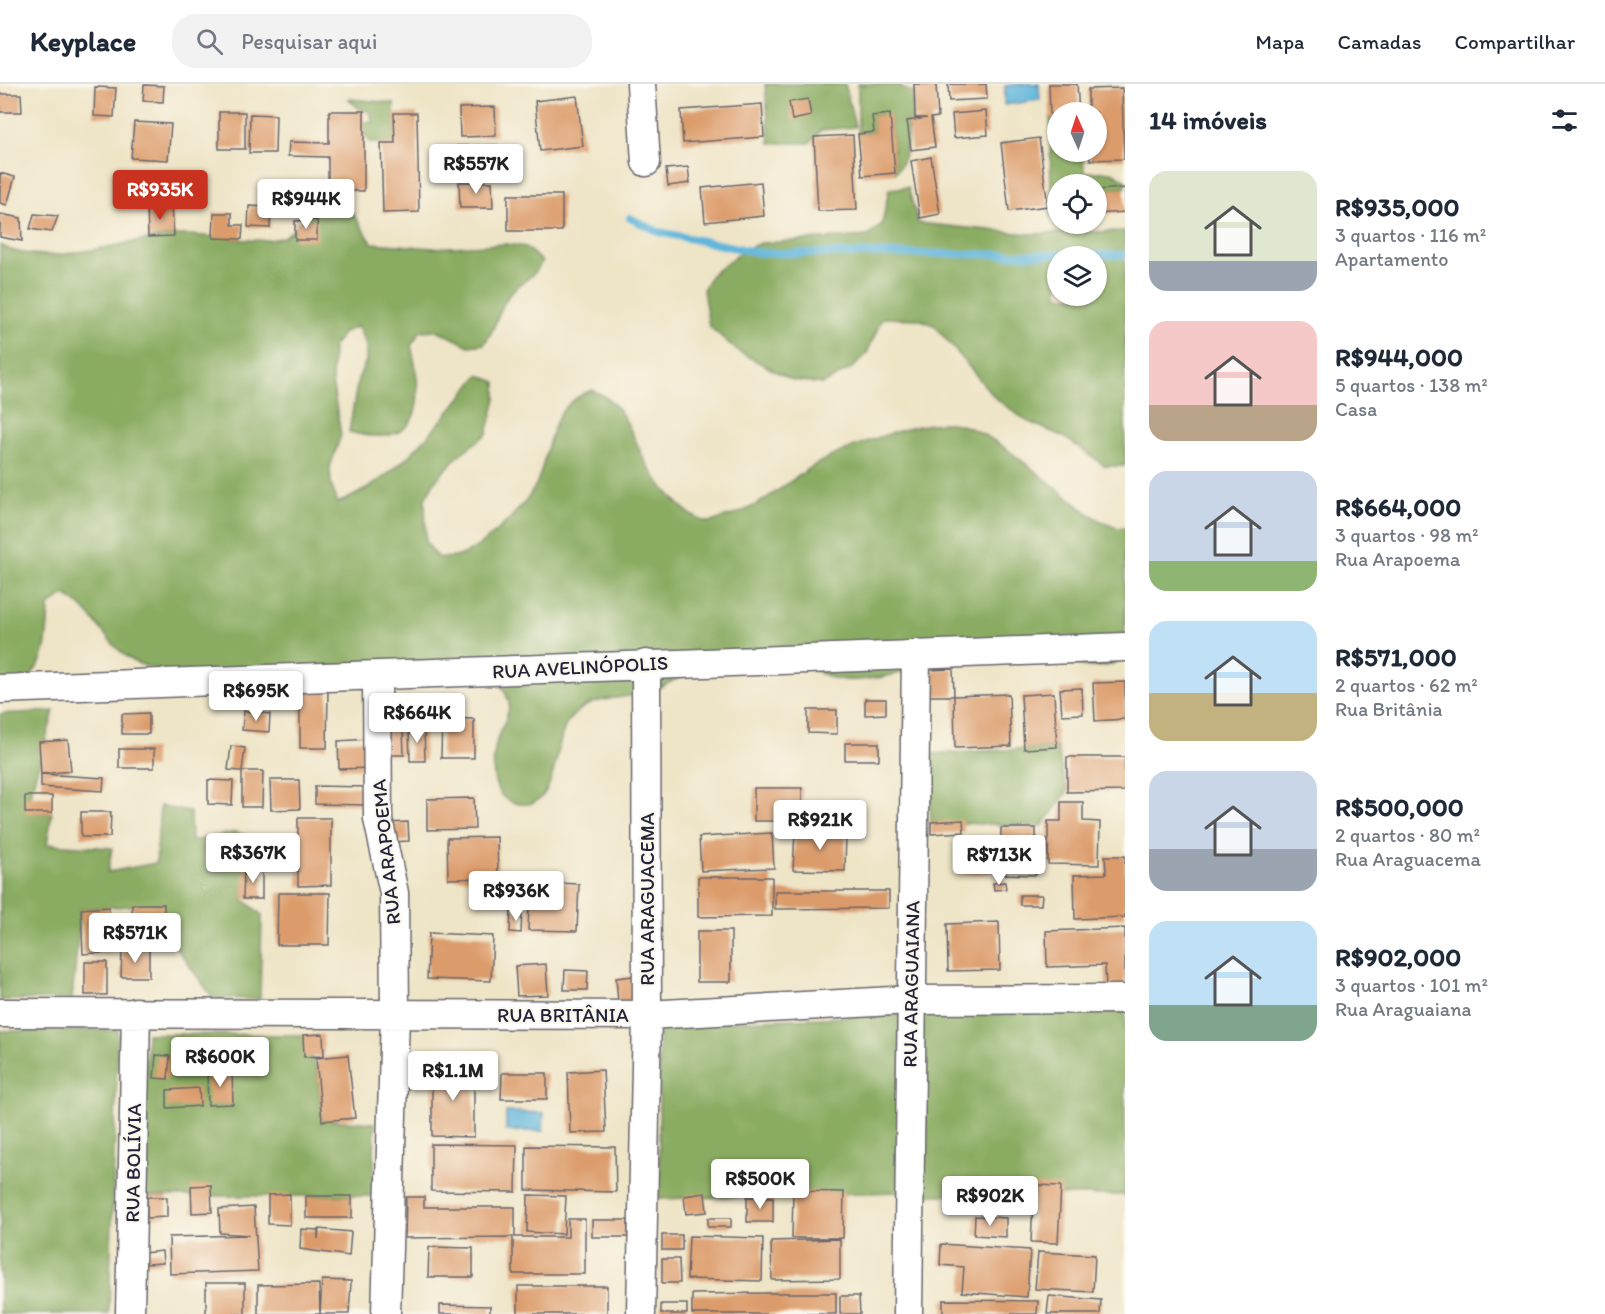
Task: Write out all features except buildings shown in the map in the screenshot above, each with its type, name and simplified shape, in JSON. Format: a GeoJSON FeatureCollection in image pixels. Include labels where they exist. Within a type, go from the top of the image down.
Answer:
{"type":"FeatureCollection","features":[{"type":"Feature","properties":{"kind":"street"},"geometry":{"type":"LineString","coordinates":[[641,84],[646,162]]}},
{"type":"Feature","properties":{"kind":"street","name":"RUA AVELINÓPOLIS"},"geometry":{"type":"LineString","coordinates":[[0,689],[377,677],[646,664],[1125,647]]}},
{"type":"Feature","properties":{"kind":"street","name":"RUA ARAGUAIANA"},"geometry":{"type":"LineString","coordinates":[[908,1314],[910,1000],[916,654]]}},
{"type":"Feature","properties":{"kind":"street","name":"RUA ARAGUACEMA"},"geometry":{"type":"LineString","coordinates":[[641,1314],[647,1015],[646,664]]}},
{"type":"Feature","properties":{"kind":"street","name":"RUA ARAPOEMA"},"geometry":{"type":"LineString","coordinates":[[377,677],[378,819],[394,893],[395,1015],[386,1314]]}},
{"type":"Feature","properties":{"kind":"street","name":"RUA BRITÂNIA"},"geometry":{"type":"LineString","coordinates":[[0,1013],[647,1015],[910,1000],[1125,999]]}},
{"type":"Feature","properties":{"kind":"street","name":"RUA BOLÍVIA"},"geometry":{"type":"LineString","coordinates":[[130,1314],[136,1012]]}},
{"type":"Feature","properties":{"kind":"green space"},"geometry":{"type":"Polygon","coordinates":[[[765,84],[845,84],[855,127],[821,130],[810,143],[770,143],[765,84]]]}},
{"type":"Feature","properties":{"kind":"green space"},"geometry":{"type":"Polygon","coordinates":[[[858,84],[901,84],[901,88],[914,93],[912,120],[907,121],[905,155],[895,173],[890,115],[873,116],[874,132],[858,134],[858,84]]]}},
{"type":"Feature","properties":{"kind":"green space"},"geometry":{"type":"Polygon","coordinates":[[[349,99],[394,103],[395,143],[370,143],[365,134],[359,136],[361,122],[373,122],[370,112],[358,108],[349,99]]]}},
{"type":"Feature","properties":{"kind":"green space"},"geometry":{"type":"Polygon","coordinates":[[[1050,162],[1084,162],[1084,172],[1112,172],[1125,180],[1125,188],[1107,189],[1107,174],[1051,174],[1050,162]]]}},
{"type":"Feature","properties":{"kind":"green space"},"geometry":{"type":"Polygon","coordinates":[[[908,187],[918,223],[1028,234],[1107,234],[1107,232],[1125,231],[1125,466],[1105,466],[1064,437],[1027,421],[995,398],[934,325],[918,319],[882,318],[867,353],[854,367],[823,384],[792,380],[739,352],[709,326],[703,290],[711,275],[744,250],[761,243],[868,236],[882,224],[889,189],[908,187]]]}},
{"type":"Feature","properties":{"kind":"green space"},"geometry":{"type":"Polygon","coordinates":[[[315,209],[351,211],[372,243],[433,248],[506,244],[526,247],[542,262],[533,274],[511,292],[484,344],[469,346],[437,330],[420,331],[411,346],[418,386],[417,403],[413,417],[405,428],[392,434],[373,436],[349,432],[358,379],[366,361],[366,344],[357,326],[343,333],[333,346],[332,382],[341,435],[330,467],[331,484],[337,503],[379,480],[416,449],[479,375],[496,382],[496,399],[487,434],[459,455],[435,481],[425,499],[426,542],[437,557],[453,557],[466,553],[478,546],[515,513],[538,480],[559,416],[578,397],[592,390],[606,398],[620,412],[645,461],[672,498],[691,515],[709,522],[753,506],[811,467],[852,447],[919,426],[949,423],[965,426],[983,434],[1020,459],[1088,513],[1110,526],[1125,528],[1125,656],[1102,667],[1089,667],[1037,653],[1005,650],[966,655],[907,672],[863,680],[832,678],[802,663],[791,661],[710,667],[691,672],[648,692],[596,702],[577,712],[569,720],[564,730],[548,788],[540,798],[530,804],[515,803],[506,799],[496,786],[493,767],[495,748],[507,715],[509,701],[495,674],[488,666],[471,658],[451,657],[428,661],[179,674],[147,667],[130,659],[113,644],[83,609],[64,595],[49,606],[45,650],[35,670],[0,696],[0,245],[20,252],[42,255],[65,254],[184,235],[270,240],[289,233],[315,209]]]}},
{"type":"Feature","properties":{"kind":"green space"},"geometry":{"type":"Polygon","coordinates":[[[54,711],[25,812],[52,813],[47,844],[112,848],[108,872],[156,863],[160,806],[190,812],[191,841],[236,832],[263,843],[243,899],[262,915],[260,999],[213,998],[164,931],[163,904],[81,909],[72,999],[0,1000],[0,714],[54,711]]]}},
{"type":"Feature","properties":{"kind":"green space"},"geometry":{"type":"Polygon","coordinates":[[[1057,747],[1067,792],[1042,826],[931,822],[928,754],[1057,747]]]}},
{"type":"Feature","properties":{"kind":"green space"},"geometry":{"type":"Polygon","coordinates":[[[1125,1011],[1125,1195],[917,1195],[919,1014],[1125,1011]]]}},
{"type":"Feature","properties":{"kind":"green space"},"geometry":{"type":"Polygon","coordinates":[[[901,1015],[899,1192],[659,1199],[659,1024],[901,1015]]]}},
{"type":"Feature","properties":{"kind":"green space"},"geometry":{"type":"Polygon","coordinates":[[[118,1030],[109,1314],[0,1314],[0,1031],[118,1030]]]}},
{"type":"Feature","properties":{"kind":"green space"},"geometry":{"type":"Polygon","coordinates":[[[147,1034],[303,1035],[317,1071],[322,1120],[375,1123],[373,1196],[141,1196],[147,1034]]]}},
{"type":"Feature","properties":{"kind":"water"},"geometry":{"type":"Polygon","coordinates":[[[1039,84],[1040,100],[1004,105],[1005,86],[1039,84]]]}},
{"type":"Feature","properties":{"kind":"water"},"geometry":{"type":"Polygon","coordinates":[[[506,1112],[544,1113],[543,1131],[506,1131],[506,1112]]]}},
{"type":"Feature","properties":{"kind":"waterway"},"geometry":{"type":"LineString","coordinates":[[630,218],[659,232],[761,253],[1125,255]]}}]}
